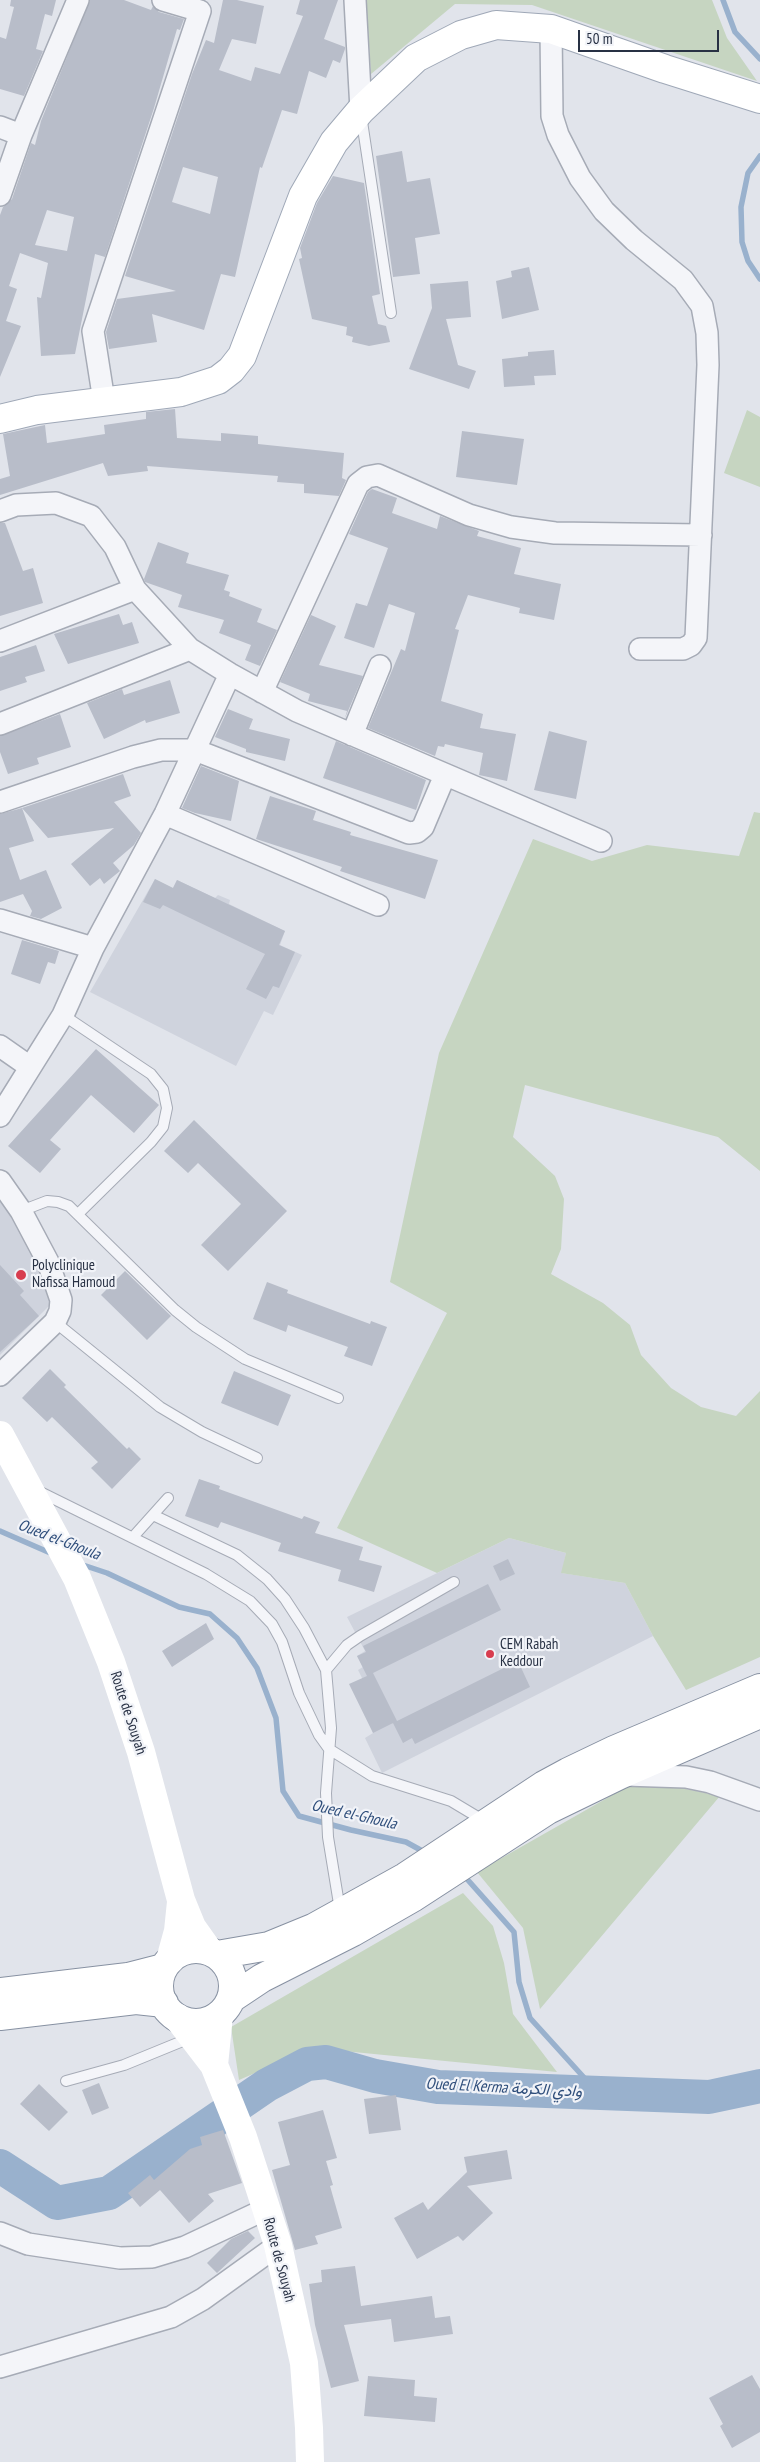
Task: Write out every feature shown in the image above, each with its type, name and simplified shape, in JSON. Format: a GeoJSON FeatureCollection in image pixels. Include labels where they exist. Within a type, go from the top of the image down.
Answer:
{"type":"FeatureCollection","features":[{"type":"Feature","properties":{"kind":"main road"},"geometry":{"type":"LineString","coordinates":[[0,419],[37,410],[181,392],[218,380],[231,370],[242,356],[302,196],[334,142],[361,110],[416,58],[461,35],[496,26],[551,29],[750,96]]}},
{"type":"Feature","properties":{"kind":"main road","name":"Route de Souyah"},"geometry":{"type":"LineString","coordinates":[[0,1435],[24,1484],[76,1578],[127,1706],[181,1900],[192,1927],[213,1953]]}},
{"type":"Feature","properties":{"kind":"main road"},"geometry":{"type":"LineString","coordinates":[[0,2016],[128,2000],[178,2019],[199,2022],[225,2006],[257,1981],[353,1932],[409,1887],[568,1772],[630,1743],[760,1688]]}},
{"type":"Feature","properties":{"kind":"main road"},"geometry":{"type":"LineString","coordinates":[[475,1839],[548,1810],[620,1775],[760,1714]]}},
{"type":"Feature","properties":{"kind":"main road"},"geometry":{"type":"LineString","coordinates":[[0,1992],[128,1977],[167,1964],[188,1950],[213,1953],[270,1946],[341,1914],[409,1887]]}},
{"type":"Feature","properties":{"kind":"main road","name":"Route de Souyah"},"geometry":{"type":"LineString","coordinates":[[167,1964],[178,1931],[181,1900]]}},
{"type":"Feature","properties":{"kind":"main road"},"geometry":{"type":"LineString","coordinates":[[213,1953],[224,1962],[233,1978],[225,2006]]}},
{"type":"Feature","properties":{"kind":"main road"},"geometry":{"type":"LineString","coordinates":[[167,1964],[159,1985],[178,2019]]}},
{"type":"Feature","properties":{"kind":"main road","name":"Route de Souyah"},"geometry":{"type":"LineString","coordinates":[[214,2066],[225,2006]]}},
{"type":"Feature","properties":{"kind":"main road","name":"Route de Souyah"},"geometry":{"type":"LineString","coordinates":[[178,2019],[214,2066],[243,2137],[278,2245],[304,2364],[310,2462]]}},
{"type":"Feature","properties":{"kind":"street"},"geometry":{"type":"LineString","coordinates":[[0,195],[21,135],[78,0]]}},
{"type":"Feature","properties":{"kind":"street"},"geometry":{"type":"LineString","coordinates":[[104,401],[93,331],[205,6],[163,0]]}},
{"type":"Feature","properties":{"kind":"street"},"geometry":{"type":"LineString","coordinates":[[355,0],[361,110]]}},
{"type":"Feature","properties":{"kind":"street"},"geometry":{"type":"LineString","coordinates":[[551,29],[552,116],[558,135],[580,178],[604,210],[634,240],[684,280],[702,306],[707,333],[708,365],[696,638],[691,645],[683,649],[640,649]]}},
{"type":"Feature","properties":{"kind":"street"},"geometry":{"type":"LineString","coordinates":[[0,127],[21,135]]}},
{"type":"Feature","properties":{"kind":"street"},"geometry":{"type":"LineString","coordinates":[[262,692],[358,484],[367,477],[378,475],[469,515],[511,527],[555,532],[701,535]]}},
{"type":"Feature","properties":{"kind":"street"},"geometry":{"type":"LineString","coordinates":[[0,511],[16,505],[56,503],[91,516],[114,547],[135,589],[190,649],[230,674],[297,711],[601,842]]}},
{"type":"Feature","properties":{"kind":"street"},"geometry":{"type":"LineString","coordinates":[[0,641],[135,589]]}},
{"type":"Feature","properties":{"kind":"street"},"geometry":{"type":"LineString","coordinates":[[0,724],[190,649]]}},
{"type":"Feature","properties":{"kind":"street"},"geometry":{"type":"LineString","coordinates":[[352,735],[380,666]]}},
{"type":"Feature","properties":{"kind":"street"},"geometry":{"type":"LineString","coordinates":[[0,1116],[62,1015],[93,948],[165,814],[230,674]]}},
{"type":"Feature","properties":{"kind":"street"},"geometry":{"type":"LineString","coordinates":[[0,802],[133,757],[160,750],[195,750],[409,833],[417,832],[423,827],[445,775]]}},
{"type":"Feature","properties":{"kind":"street"},"geometry":{"type":"LineString","coordinates":[[165,814],[378,905]]}},
{"type":"Feature","properties":{"kind":"street"},"geometry":{"type":"LineString","coordinates":[[0,920],[93,948]]}},
{"type":"Feature","properties":{"kind":"street"},"geometry":{"type":"LineString","coordinates":[[0,1046],[30,1068]]}},
{"type":"Feature","properties":{"kind":"street"},"geometry":{"type":"LineString","coordinates":[[0,1181],[21,1211],[48,1262],[58,1288],[60,1312],[55,1322],[0,1375]]}},
{"type":"Feature","properties":{"kind":"street"},"geometry":{"type":"LineString","coordinates":[[620,1775],[663,1776],[702,1780],[760,1800]]}},
{"type":"Feature","properties":{"kind":"street"},"geometry":{"type":"LineString","coordinates":[[0,2233],[28,2244],[47,2247],[120,2258],[152,2257],[185,2247],[266,2209]]}},
{"type":"Feature","properties":{"kind":"street"},"geometry":{"type":"LineString","coordinates":[[0,2367],[171,2318],[202,2299],[278,2245]]}},
{"type":"Feature","properties":{"kind":"lane"},"geometry":{"type":"LineString","coordinates":[[361,110],[391,313]]}},
{"type":"Feature","properties":{"kind":"lane"},"geometry":{"type":"LineString","coordinates":[[62,1015],[151,1074],[163,1089],[167,1108],[163,1127],[151,1142],[78,1213]]}},
{"type":"Feature","properties":{"kind":"lane"},"geometry":{"type":"LineString","coordinates":[[21,1211],[39,1204],[58,1202],[78,1213],[175,1310],[196,1326],[245,1359],[338,1398]]}},
{"type":"Feature","properties":{"kind":"lane"},"geometry":{"type":"LineString","coordinates":[[55,1322],[160,1407],[202,1432],[257,1458]]}},
{"type":"Feature","properties":{"kind":"lane"},"geometry":{"type":"LineString","coordinates":[[24,1484],[225,1584],[262,1612],[282,1642],[299,1693],[319,1735],[329,1749],[372,1776],[451,1801],[475,1839]]}},
{"type":"Feature","properties":{"kind":"lane"},"geometry":{"type":"LineString","coordinates":[[133,1537],[168,1498]]}},
{"type":"Feature","properties":{"kind":"lane"},"geometry":{"type":"LineString","coordinates":[[154,1515],[237,1554],[267,1579],[285,1599],[304,1628],[326,1670],[330,1695],[326,1793],[328,1837],[341,1914]]}},
{"type":"Feature","properties":{"kind":"lane"},"geometry":{"type":"LineString","coordinates":[[326,1670],[347,1645],[360,1636],[454,1582]]}},
{"type":"Feature","properties":{"kind":"lane"},"geometry":{"type":"LineString","coordinates":[[66,2081],[124,2065],[178,2019]]}},
{"type":"Feature","properties":{"kind":"shaded area"},"geometry":{"type":"Polygon","coordinates":[[[155,879],[173,888],[177,880],[215,898],[218,895],[230,900],[229,904],[285,931],[280,945],[302,955],[273,1015],[264,1011],[236,1066],[90,992],[155,879]]]}},
{"type":"Feature","properties":{"kind":"shaded area","name":"Polyclinique Nafissa Hamoud"},"geometry":{"type":"Polygon","coordinates":[[[0,1187],[25,1212],[53,1302],[0,1355],[0,1187]]]}},
{"type":"Feature","properties":{"kind":"shaded area","name":"CEM Rabah Keddour"},"geometry":{"type":"Polygon","coordinates":[[[509,1538],[566,1553],[562,1573],[625,1583],[653,1636],[382,1773],[365,1738],[373,1733],[362,1678],[358,1670],[363,1667],[357,1656],[365,1651],[347,1617],[509,1538]]]}},
{"type":"Feature","properties":{"kind":"green space"},"geometry":{"type":"Polygon","coordinates":[[[366,0],[712,0],[727,38],[757,81],[532,5],[455,4],[371,74],[366,0]]]}},
{"type":"Feature","properties":{"kind":"green space"},"geometry":{"type":"Polygon","coordinates":[[[747,410],[760,417],[760,487],[724,473],[747,410]]]}},
{"type":"Feature","properties":{"kind":"green space"},"geometry":{"type":"Polygon","coordinates":[[[754,812],[760,813],[760,1171],[718,1137],[525,1085],[513,1137],[555,1176],[564,1199],[561,1249],[551,1274],[603,1303],[630,1325],[641,1355],[671,1388],[701,1407],[736,1416],[760,1391],[760,1657],[686,1690],[653,1636],[625,1583],[561,1573],[566,1553],[509,1538],[437,1573],[337,1528],[447,1313],[390,1282],[439,1053],[533,839],[592,861],[647,845],[739,856],[754,812]]]}},
{"type":"Feature","properties":{"kind":"green space"},"geometry":{"type":"Polygon","coordinates":[[[630,1785],[676,1787],[720,1796],[540,2009],[523,1928],[477,1872],[630,1785]]]}},
{"type":"Feature","properties":{"kind":"green space"},"geometry":{"type":"Polygon","coordinates":[[[463,1893],[493,1926],[504,1963],[513,2014],[557,2072],[313,2048],[239,2080],[231,2027],[463,1893]]]}},
{"type":"Feature","properties":{"kind":"building"},"geometry":{"type":"Polygon","coordinates":[[[11,0],[56,0],[52,16],[45,14],[36,49],[43,51],[24,96],[0,89],[0,37],[6,39],[14,7],[10,6],[11,0]]]}},
{"type":"Feature","properties":{"kind":"building"},"geometry":{"type":"Polygon","coordinates":[[[90,0],[124,0],[151,10],[153,6],[159,12],[184,19],[180,30],[177,29],[154,108],[105,257],[95,254],[75,354],[41,356],[37,297],[41,298],[48,263],[20,253],[9,286],[17,289],[6,321],[21,326],[0,377],[0,215],[3,207],[12,199],[31,143],[35,145],[41,121],[90,0]],[[47,210],[35,245],[67,251],[74,217],[47,210]]]}},
{"type":"Feature","properties":{"kind":"building"},"geometry":{"type":"Polygon","coordinates":[[[223,0],[237,0],[264,6],[256,44],[232,39],[219,70],[251,81],[255,67],[280,74],[303,16],[296,14],[300,0],[338,0],[324,39],[345,47],[340,63],[333,60],[326,78],[309,71],[297,114],[282,110],[262,168],[260,167],[235,277],[221,274],[204,330],[152,314],[157,342],[109,349],[106,332],[117,299],[176,291],[125,276],[192,74],[206,40],[214,43],[223,0]],[[183,167],[172,202],[210,214],[218,177],[183,167]]]}},
{"type":"Feature","properties":{"kind":"building"},"geometry":{"type":"Polygon","coordinates":[[[402,151],[407,182],[430,178],[440,234],[415,238],[420,274],[393,277],[376,156],[402,151]]]}},
{"type":"Feature","properties":{"kind":"building"},"geometry":{"type":"Polygon","coordinates":[[[333,176],[364,183],[380,294],[372,296],[378,324],[386,326],[390,342],[369,346],[352,342],[353,337],[346,335],[347,327],[312,319],[299,259],[302,258],[300,248],[317,203],[333,176]]]}},
{"type":"Feature","properties":{"kind":"building"},"geometry":{"type":"Polygon","coordinates":[[[529,267],[539,310],[502,319],[496,281],[512,277],[511,271],[529,267]]]}},
{"type":"Feature","properties":{"kind":"building"},"geometry":{"type":"Polygon","coordinates":[[[468,281],[471,317],[446,319],[458,365],[476,371],[469,389],[409,369],[432,308],[430,284],[468,281]]]}},
{"type":"Feature","properties":{"kind":"building"},"geometry":{"type":"Polygon","coordinates":[[[554,350],[556,375],[534,376],[535,385],[504,387],[502,359],[528,356],[528,352],[554,350]]]}},
{"type":"Feature","properties":{"kind":"building"},"geometry":{"type":"Polygon","coordinates":[[[175,409],[177,438],[221,441],[221,433],[258,436],[258,444],[344,453],[342,478],[346,480],[339,496],[304,493],[304,484],[277,482],[278,476],[147,466],[148,471],[108,476],[103,463],[0,495],[0,479],[10,476],[3,434],[45,425],[47,443],[105,434],[104,425],[146,419],[146,412],[175,409]]]}},
{"type":"Feature","properties":{"kind":"building"},"geometry":{"type":"Polygon","coordinates":[[[462,431],[524,439],[517,485],[456,477],[462,431]]]}},
{"type":"Feature","properties":{"kind":"building"},"geometry":{"type":"Polygon","coordinates":[[[372,489],[397,498],[392,513],[437,529],[440,516],[479,531],[477,536],[521,548],[514,574],[561,584],[554,620],[519,613],[520,608],[468,595],[455,629],[459,630],[441,701],[483,714],[480,728],[516,734],[507,781],[479,775],[483,753],[445,744],[444,747],[438,746],[435,756],[368,728],[401,649],[405,651],[415,613],[389,604],[374,648],[344,638],[356,603],[367,606],[388,548],[349,534],[368,492],[372,489]]]}},
{"type":"Feature","properties":{"kind":"building"},"geometry":{"type":"Polygon","coordinates":[[[0,523],[5,523],[23,571],[33,568],[43,603],[0,616],[0,523]]]}},
{"type":"Feature","properties":{"kind":"building"},"geometry":{"type":"Polygon","coordinates":[[[158,542],[189,553],[186,563],[229,575],[224,590],[230,592],[229,596],[262,609],[257,622],[277,630],[260,666],[245,660],[251,645],[219,633],[224,620],[178,607],[182,595],[145,582],[144,579],[158,542]]]}},
{"type":"Feature","properties":{"kind":"building"},"geometry":{"type":"Polygon","coordinates":[[[119,614],[123,625],[132,622],[139,643],[68,664],[54,634],[119,614]]]}},
{"type":"Feature","properties":{"kind":"building"},"geometry":{"type":"Polygon","coordinates":[[[311,615],[336,626],[319,665],[363,676],[345,718],[347,711],[308,701],[310,694],[280,682],[311,615]]]}},
{"type":"Feature","properties":{"kind":"building"},"geometry":{"type":"Polygon","coordinates":[[[36,645],[45,671],[25,677],[27,682],[0,691],[0,657],[36,645]]]}},
{"type":"Feature","properties":{"kind":"building"},"geometry":{"type":"Polygon","coordinates":[[[170,680],[180,713],[146,723],[145,720],[104,739],[87,703],[122,689],[124,695],[170,680]]]}},
{"type":"Feature","properties":{"kind":"building"},"geometry":{"type":"Polygon","coordinates":[[[228,709],[253,719],[249,729],[290,739],[285,761],[246,752],[246,749],[215,737],[228,709]]]}},
{"type":"Feature","properties":{"kind":"building"},"geometry":{"type":"Polygon","coordinates":[[[60,714],[71,747],[37,758],[39,764],[8,774],[0,752],[0,736],[60,714]]]}},
{"type":"Feature","properties":{"kind":"building"},"geometry":{"type":"Polygon","coordinates":[[[549,731],[587,741],[576,799],[534,790],[549,731]]]}},
{"type":"Feature","properties":{"kind":"building"},"geometry":{"type":"Polygon","coordinates":[[[336,741],[426,780],[416,810],[323,778],[336,741]]]}},
{"type":"Feature","properties":{"kind":"building"},"geometry":{"type":"Polygon","coordinates":[[[201,766],[239,781],[231,821],[182,808],[201,766]]]}},
{"type":"Feature","properties":{"kind":"building"},"geometry":{"type":"Polygon","coordinates":[[[123,774],[131,796],[114,802],[141,833],[134,845],[113,863],[120,871],[104,884],[100,878],[90,886],[71,864],[114,828],[48,838],[22,808],[123,774]]]}},
{"type":"Feature","properties":{"kind":"building"},"geometry":{"type":"Polygon","coordinates":[[[270,796],[316,811],[313,820],[351,832],[350,835],[438,860],[425,899],[340,871],[342,867],[256,839],[270,796]]]}},
{"type":"Feature","properties":{"kind":"building"},"geometry":{"type":"Polygon","coordinates":[[[22,808],[34,841],[9,848],[20,880],[46,870],[62,908],[41,919],[30,916],[32,911],[23,894],[0,902],[0,814],[22,808]]]}},
{"type":"Feature","properties":{"kind":"building"},"geometry":{"type":"Polygon","coordinates":[[[155,879],[173,888],[177,880],[285,931],[279,945],[295,952],[279,988],[273,986],[266,999],[246,989],[265,954],[163,905],[160,909],[143,902],[155,879]]]}},
{"type":"Feature","properties":{"kind":"building"},"geometry":{"type":"Polygon","coordinates":[[[22,940],[59,951],[55,964],[48,962],[40,984],[11,974],[22,940]]]}},
{"type":"Feature","properties":{"kind":"building"},"geometry":{"type":"Polygon","coordinates":[[[96,1049],[159,1105],[134,1133],[91,1095],[50,1140],[61,1149],[40,1173],[8,1146],[96,1049]]]}},
{"type":"Feature","properties":{"kind":"building"},"geometry":{"type":"Polygon","coordinates":[[[194,1120],[287,1211],[228,1271],[201,1245],[241,1204],[198,1163],[188,1173],[164,1151],[194,1120]]]}},
{"type":"Feature","properties":{"kind":"building"},"geometry":{"type":"Polygon","coordinates":[[[0,1265],[24,1291],[20,1295],[39,1316],[0,1352],[0,1265]]]}},
{"type":"Feature","properties":{"kind":"building"},"geometry":{"type":"Polygon","coordinates":[[[125,1271],[171,1316],[147,1340],[101,1295],[125,1271]]]}},
{"type":"Feature","properties":{"kind":"building"},"geometry":{"type":"Polygon","coordinates":[[[267,1282],[288,1290],[287,1293],[370,1324],[371,1321],[387,1327],[372,1366],[344,1356],[348,1347],[288,1325],[286,1332],[253,1319],[267,1282]]]}},
{"type":"Feature","properties":{"kind":"building"},"geometry":{"type":"Polygon","coordinates":[[[50,1369],[66,1385],[64,1387],[127,1449],[129,1447],[141,1459],[112,1489],[91,1468],[98,1462],[52,1417],[47,1422],[22,1398],[50,1369]]]}},
{"type":"Feature","properties":{"kind":"building"},"geometry":{"type":"Polygon","coordinates":[[[234,1371],[291,1395],[278,1426],[221,1403],[234,1371]]]}},
{"type":"Feature","properties":{"kind":"building"},"geometry":{"type":"Polygon","coordinates":[[[199,1479],[220,1486],[219,1489],[302,1519],[304,1516],[320,1522],[315,1533],[363,1547],[359,1560],[382,1566],[374,1592],[338,1581],[341,1570],[278,1551],[281,1543],[221,1522],[218,1528],[185,1516],[199,1479]]]}},
{"type":"Feature","properties":{"kind":"building"},"geometry":{"type":"Polygon","coordinates":[[[508,1559],[515,1574],[500,1581],[493,1566],[508,1559]]]}},
{"type":"Feature","properties":{"kind":"building"},"geometry":{"type":"Polygon","coordinates":[[[488,1584],[501,1610],[373,1673],[397,1721],[373,1733],[349,1684],[367,1676],[357,1656],[366,1652],[363,1646],[488,1584]]]}},
{"type":"Feature","properties":{"kind":"building"},"geometry":{"type":"Polygon","coordinates":[[[206,1623],[214,1639],[172,1667],[162,1651],[206,1623]]]}},
{"type":"Feature","properties":{"kind":"building"},"geometry":{"type":"Polygon","coordinates":[[[518,1661],[530,1687],[415,1744],[412,1738],[403,1743],[393,1723],[518,1661]]]}},
{"type":"Feature","properties":{"kind":"building"},"geometry":{"type":"Polygon","coordinates":[[[99,2083],[109,2108],[92,2115],[82,2090],[99,2083]]]}},
{"type":"Feature","properties":{"kind":"building"},"geometry":{"type":"Polygon","coordinates":[[[39,2084],[68,2112],[49,2131],[20,2104],[39,2084]]]}},
{"type":"Feature","properties":{"kind":"building"},"geometry":{"type":"Polygon","coordinates":[[[396,2095],[401,2130],[369,2134],[364,2099],[396,2095]]]}},
{"type":"Feature","properties":{"kind":"building"},"geometry":{"type":"Polygon","coordinates":[[[323,2110],[337,2158],[326,2161],[333,2185],[330,2186],[342,2228],[315,2236],[318,2244],[295,2250],[272,2170],[290,2165],[278,2122],[323,2110]]]}},
{"type":"Feature","properties":{"kind":"building"},"geometry":{"type":"Polygon","coordinates":[[[223,2130],[242,2183],[208,2194],[214,2201],[189,2223],[160,2190],[140,2207],[128,2193],[150,2175],[154,2180],[190,2149],[202,2145],[200,2137],[223,2130]]]}},
{"type":"Feature","properties":{"kind":"building"},"geometry":{"type":"Polygon","coordinates":[[[507,2150],[512,2179],[467,2186],[493,2213],[463,2241],[458,2236],[417,2259],[394,2218],[423,2202],[428,2210],[467,2172],[464,2157],[507,2150]]]}},
{"type":"Feature","properties":{"kind":"building"},"geometry":{"type":"Polygon","coordinates":[[[248,2231],[255,2238],[217,2273],[207,2263],[231,2239],[248,2231]]]}},
{"type":"Feature","properties":{"kind":"building"},"geometry":{"type":"Polygon","coordinates":[[[355,2266],[361,2306],[432,2296],[435,2318],[450,2316],[453,2334],[394,2342],[391,2319],[344,2325],[359,2381],[331,2388],[315,2325],[309,2284],[322,2282],[321,2270],[355,2266]]]}},
{"type":"Feature","properties":{"kind":"building"},"geometry":{"type":"Polygon","coordinates":[[[752,2375],[760,2389],[760,2432],[732,2448],[720,2426],[723,2424],[709,2398],[752,2375]]]}},
{"type":"Feature","properties":{"kind":"building"},"geometry":{"type":"Polygon","coordinates":[[[368,2376],[415,2380],[414,2396],[437,2398],[435,2422],[364,2416],[368,2376]]]}},
{"type":"Feature","properties":{"kind":"waterway"},"geometry":{"type":"LineString","coordinates":[[723,0],[735,32],[760,59]]}},
{"type":"Feature","properties":{"kind":"waterway"},"geometry":{"type":"LineString","coordinates":[[760,156],[748,173],[741,207],[742,242],[748,261],[760,279]]}},
{"type":"Feature","properties":{"kind":"waterway","name":"Oued el-Ghoula"},"geometry":{"type":"LineString","coordinates":[[0,1531],[55,1555]]}},
{"type":"Feature","properties":{"kind":"waterway","name":"Oued el-Ghoula"},"geometry":{"type":"LineString","coordinates":[[80,1564],[107,1573],[179,1607],[210,1614],[237,1638],[257,1668],[276,1718],[283,1791],[299,1816],[406,1842],[426,1853]]}},
{"type":"Feature","properties":{"kind":"waterway","name":"Oued el-Ghoula"},"geometry":{"type":"LineString","coordinates":[[461,1875],[467,1879],[514,1932],[519,1982],[530,2018],[598,2093]]}},
{"type":"Feature","properties":{"kind":"waterway","name":"Oued El Kerma وادي الكرمة"},"geometry":{"type":"LineString","coordinates":[[0,2166],[57,2203],[109,2193],[267,2085],[307,2064],[326,2062],[375,2076],[438,2087],[709,2097],[760,2086]]}},
{"type":"Feature","properties":{"kind":"place","name":"Polyclinique Nafissa Hamoud"},"geometry":{"type":"Point","coordinates":[21,1275]}},
{"type":"Feature","properties":{"kind":"place","name":"CEM Rabah Keddour"},"geometry":{"type":"Point","coordinates":[490,1654]}}]}
